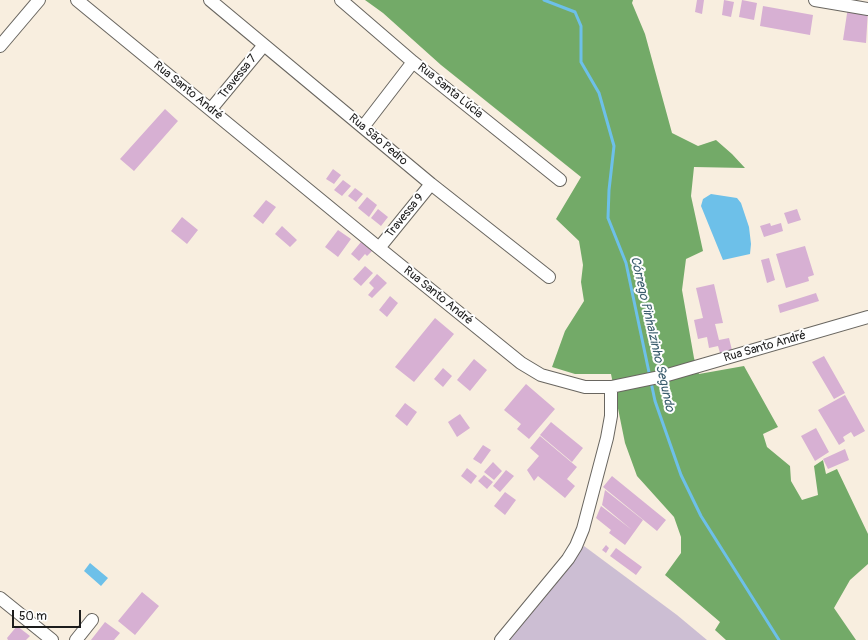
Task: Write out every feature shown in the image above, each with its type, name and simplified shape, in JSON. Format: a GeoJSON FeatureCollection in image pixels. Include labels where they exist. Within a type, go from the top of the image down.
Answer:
{"type":"FeatureCollection","features":[{"type":"Feature","properties":{"kind":"street"},"geometry":{"type":"LineString","coordinates":[[0,46],[39,0]]}},
{"type":"Feature","properties":{"kind":"street","name":"Rua Santo André"},"geometry":{"type":"LineString","coordinates":[[77,0],[125,41],[212,109],[379,248],[521,363],[541,375],[558,381],[589,387],[611,387],[664,376],[868,317]]}},
{"type":"Feature","properties":{"kind":"street","name":"Rua São Pedro"},"geometry":{"type":"LineString","coordinates":[[210,0],[431,184],[549,277]]}},
{"type":"Feature","properties":{"kind":"street","name":"Rua Santa Lúcia"},"geometry":{"type":"LineString","coordinates":[[341,0],[413,62],[560,180]]}},
{"type":"Feature","properties":{"kind":"street"},"geometry":{"type":"LineString","coordinates":[[815,0],[868,9]]}},
{"type":"Feature","properties":{"kind":"street","name":"Travessa 7"},"geometry":{"type":"LineString","coordinates":[[212,109],[264,45]]}},
{"type":"Feature","properties":{"kind":"street"},"geometry":{"type":"LineString","coordinates":[[363,127],[413,62]]}},
{"type":"Feature","properties":{"kind":"street","name":"Travessa 9"},"geometry":{"type":"LineString","coordinates":[[379,248],[431,184]]}},
{"type":"Feature","properties":{"kind":"street"},"geometry":{"type":"LineString","coordinates":[[501,640],[568,559],[576,546],[583,529],[608,431],[611,416],[611,387]]}},
{"type":"Feature","properties":{"kind":"street"},"geometry":{"type":"LineString","coordinates":[[0,598],[52,640]]}},
{"type":"Feature","properties":{"kind":"street"},"geometry":{"type":"LineString","coordinates":[[76,640],[92,620]]}},
{"type":"Feature","properties":{"kind":"shaded area"},"geometry":{"type":"Polygon","coordinates":[[[584,546],[677,615],[707,640],[507,640],[584,546]]]}},
{"type":"Feature","properties":{"kind":"green space"},"geometry":{"type":"Polygon","coordinates":[[[365,0],[633,0],[632,3],[645,34],[672,133],[698,146],[716,140],[745,168],[694,167],[691,196],[703,251],[686,259],[682,290],[694,358],[699,374],[744,366],[778,427],[763,434],[767,447],[790,466],[791,481],[802,500],[818,495],[814,466],[823,460],[826,474],[837,469],[868,534],[868,564],[850,580],[834,608],[856,640],[726,640],[715,630],[720,622],[665,575],[681,553],[681,537],[674,517],[637,476],[625,443],[611,374],[575,374],[552,367],[565,331],[584,301],[581,282],[583,265],[579,241],[556,219],[581,177],[441,65],[383,13],[365,0]]]}},
{"type":"Feature","properties":{"kind":"water"},"geometry":{"type":"Polygon","coordinates":[[[711,194],[737,198],[741,203],[749,227],[751,244],[750,254],[723,260],[701,206],[703,199],[711,194]]]}},
{"type":"Feature","properties":{"kind":"water"},"geometry":{"type":"Polygon","coordinates":[[[90,563],[108,578],[101,586],[84,571],[90,563]]]}},
{"type":"Feature","properties":{"kind":"building"},"geometry":{"type":"Polygon","coordinates":[[[697,0],[704,0],[702,14],[695,12],[697,0]]]}},
{"type":"Feature","properties":{"kind":"building"},"geometry":{"type":"Polygon","coordinates":[[[724,0],[734,2],[731,17],[722,15],[724,0]]]}},
{"type":"Feature","properties":{"kind":"building"},"geometry":{"type":"Polygon","coordinates":[[[742,0],[757,3],[754,20],[739,17],[742,0]]]}},
{"type":"Feature","properties":{"kind":"building"},"geometry":{"type":"Polygon","coordinates":[[[763,6],[813,15],[810,35],[760,26],[763,6]]]}},
{"type":"Feature","properties":{"kind":"building"},"geometry":{"type":"Polygon","coordinates":[[[848,7],[868,10],[866,43],[843,40],[848,7]]]}},
{"type":"Feature","properties":{"kind":"building"},"geometry":{"type":"Polygon","coordinates":[[[165,109],[178,121],[134,171],[120,159],[165,109]]]}},
{"type":"Feature","properties":{"kind":"building"},"geometry":{"type":"Polygon","coordinates":[[[333,169],[341,175],[334,184],[326,179],[333,169]]]}},
{"type":"Feature","properties":{"kind":"building"},"geometry":{"type":"Polygon","coordinates":[[[343,180],[351,186],[342,196],[334,190],[343,180]]]}},
{"type":"Feature","properties":{"kind":"building"},"geometry":{"type":"Polygon","coordinates":[[[355,188],[363,194],[356,202],[348,196],[355,188]]]}},
{"type":"Feature","properties":{"kind":"building"},"geometry":{"type":"Polygon","coordinates":[[[367,197],[377,205],[369,217],[358,208],[367,197]]]}},
{"type":"Feature","properties":{"kind":"building"},"geometry":{"type":"Polygon","coordinates":[[[266,200],[276,207],[263,224],[253,216],[266,200]]]}},
{"type":"Feature","properties":{"kind":"building"},"geometry":{"type":"Polygon","coordinates":[[[378,209],[388,217],[381,226],[371,218],[378,209]]]}},
{"type":"Feature","properties":{"kind":"building"},"geometry":{"type":"Polygon","coordinates":[[[797,209],[801,220],[788,224],[784,213],[797,209]]]}},
{"type":"Feature","properties":{"kind":"building"},"geometry":{"type":"Polygon","coordinates":[[[182,217],[198,230],[187,244],[171,231],[182,217]]]}},
{"type":"Feature","properties":{"kind":"building"},"geometry":{"type":"Polygon","coordinates":[[[770,223],[771,226],[781,223],[783,231],[764,237],[760,226],[770,223]]]}},
{"type":"Feature","properties":{"kind":"building"},"geometry":{"type":"Polygon","coordinates":[[[282,226],[297,240],[290,247],[275,234],[282,226]]]}},
{"type":"Feature","properties":{"kind":"building"},"geometry":{"type":"Polygon","coordinates":[[[338,230],[351,239],[338,257],[325,247],[338,230]]]}},
{"type":"Feature","properties":{"kind":"building"},"geometry":{"type":"Polygon","coordinates":[[[361,242],[372,251],[367,256],[365,254],[359,261],[351,254],[361,242]]]}},
{"type":"Feature","properties":{"kind":"building"},"geometry":{"type":"Polygon","coordinates":[[[805,246],[814,275],[808,277],[809,281],[786,288],[776,254],[805,246]]]}},
{"type":"Feature","properties":{"kind":"building"},"geometry":{"type":"Polygon","coordinates":[[[769,258],[775,280],[767,283],[761,260],[769,258]]]}},
{"type":"Feature","properties":{"kind":"building"},"geometry":{"type":"Polygon","coordinates":[[[365,266],[373,273],[361,286],[353,279],[365,266]]]}},
{"type":"Feature","properties":{"kind":"building"},"geometry":{"type":"Polygon","coordinates":[[[377,274],[387,283],[372,298],[368,295],[374,288],[369,283],[377,274]]]}},
{"type":"Feature","properties":{"kind":"building"},"geometry":{"type":"Polygon","coordinates":[[[714,284],[723,323],[715,324],[719,340],[729,338],[732,350],[720,353],[718,346],[709,348],[707,337],[698,339],[694,320],[703,318],[696,288],[714,284]]]}},
{"type":"Feature","properties":{"kind":"building"},"geometry":{"type":"Polygon","coordinates":[[[816,293],[819,301],[780,313],[778,305],[816,293]]]}},
{"type":"Feature","properties":{"kind":"building"},"geometry":{"type":"Polygon","coordinates":[[[390,296],[398,303],[387,317],[379,310],[390,296]]]}},
{"type":"Feature","properties":{"kind":"building"},"geometry":{"type":"Polygon","coordinates":[[[435,318],[454,334],[414,382],[395,367],[435,318]]]}},
{"type":"Feature","properties":{"kind":"building"},"geometry":{"type":"Polygon","coordinates":[[[824,356],[845,393],[834,399],[812,362],[824,356]]]}},
{"type":"Feature","properties":{"kind":"building"},"geometry":{"type":"Polygon","coordinates":[[[474,359],[487,370],[470,391],[457,380],[474,359]]]}},
{"type":"Feature","properties":{"kind":"building"},"geometry":{"type":"Polygon","coordinates":[[[443,368],[452,376],[443,387],[434,379],[443,368]]]}},
{"type":"Feature","properties":{"kind":"building"},"geometry":{"type":"Polygon","coordinates":[[[526,384],[555,409],[529,439],[517,429],[521,424],[504,410],[526,384]]]}},
{"type":"Feature","properties":{"kind":"building"},"geometry":{"type":"Polygon","coordinates":[[[845,395],[865,431],[854,437],[851,432],[843,437],[845,441],[839,445],[818,410],[845,395]]]}},
{"type":"Feature","properties":{"kind":"building"},"geometry":{"type":"Polygon","coordinates":[[[405,403],[417,412],[407,426],[395,416],[405,403]]]}},
{"type":"Feature","properties":{"kind":"building"},"geometry":{"type":"Polygon","coordinates":[[[460,414],[470,428],[457,437],[448,422],[460,414]]]}},
{"type":"Feature","properties":{"kind":"building"},"geometry":{"type":"Polygon","coordinates":[[[551,422],[583,448],[572,462],[540,435],[551,422]]]}},
{"type":"Feature","properties":{"kind":"building"},"geometry":{"type":"Polygon","coordinates":[[[816,428],[829,452],[815,461],[801,436],[816,428]]]}},
{"type":"Feature","properties":{"kind":"building"},"geometry":{"type":"Polygon","coordinates":[[[540,436],[577,467],[567,479],[575,486],[565,498],[538,476],[534,481],[527,470],[539,456],[530,448],[540,436]]]}},
{"type":"Feature","properties":{"kind":"building"},"geometry":{"type":"Polygon","coordinates":[[[483,445],[491,450],[481,464],[473,459],[483,445]]]}},
{"type":"Feature","properties":{"kind":"building"},"geometry":{"type":"Polygon","coordinates":[[[845,449],[849,460],[828,469],[823,459],[845,449]]]}},
{"type":"Feature","properties":{"kind":"building"},"geometry":{"type":"Polygon","coordinates":[[[493,462],[502,471],[494,480],[484,472],[493,462]]]}},
{"type":"Feature","properties":{"kind":"building"},"geometry":{"type":"Polygon","coordinates":[[[467,468],[477,476],[471,484],[461,476],[467,468]]]}},
{"type":"Feature","properties":{"kind":"building"},"geometry":{"type":"Polygon","coordinates":[[[506,470],[514,476],[500,492],[493,486],[506,470]]]}},
{"type":"Feature","properties":{"kind":"building"},"geometry":{"type":"Polygon","coordinates":[[[484,475],[493,482],[487,489],[478,481],[484,475]]]}},
{"type":"Feature","properties":{"kind":"building"},"geometry":{"type":"Polygon","coordinates":[[[612,476],[666,520],[657,531],[603,487],[612,476]]]}},
{"type":"Feature","properties":{"kind":"building"},"geometry":{"type":"Polygon","coordinates":[[[605,490],[643,520],[625,545],[609,533],[611,530],[596,518],[601,506],[632,530],[602,505],[605,490]]]}},
{"type":"Feature","properties":{"kind":"building"},"geometry":{"type":"Polygon","coordinates":[[[505,492],[516,500],[505,515],[494,506],[505,492]]]}},
{"type":"Feature","properties":{"kind":"building"},"geometry":{"type":"Polygon","coordinates":[[[606,545],[609,548],[606,553],[602,550],[606,545]]]}},
{"type":"Feature","properties":{"kind":"building"},"geometry":{"type":"Polygon","coordinates":[[[616,548],[642,567],[636,575],[610,556],[616,548]]]}},
{"type":"Feature","properties":{"kind":"building"},"geometry":{"type":"Polygon","coordinates":[[[142,592],[159,606],[135,635],[118,621],[142,592]]]}},
{"type":"Feature","properties":{"kind":"building"},"geometry":{"type":"Polygon","coordinates":[[[105,622],[120,633],[114,640],[91,640],[105,622]]]}},
{"type":"Feature","properties":{"kind":"building"},"geometry":{"type":"Polygon","coordinates":[[[17,626],[30,636],[26,640],[8,640],[7,638],[17,626]]]}},
{"type":"Feature","properties":{"kind":"waterway","name":"Córrego Pinhalzinho Segundo"},"geometry":{"type":"LineString","coordinates":[[544,0],[575,12],[581,26],[581,62],[599,93],[614,146],[609,190],[608,218],[626,263],[650,377]]}},
{"type":"Feature","properties":{"kind":"waterway","name":"Córrego Pinhalzinho Segundo"},"geometry":{"type":"LineString","coordinates":[[651,382],[655,401],[681,475],[701,516],[779,640]]}}]}
